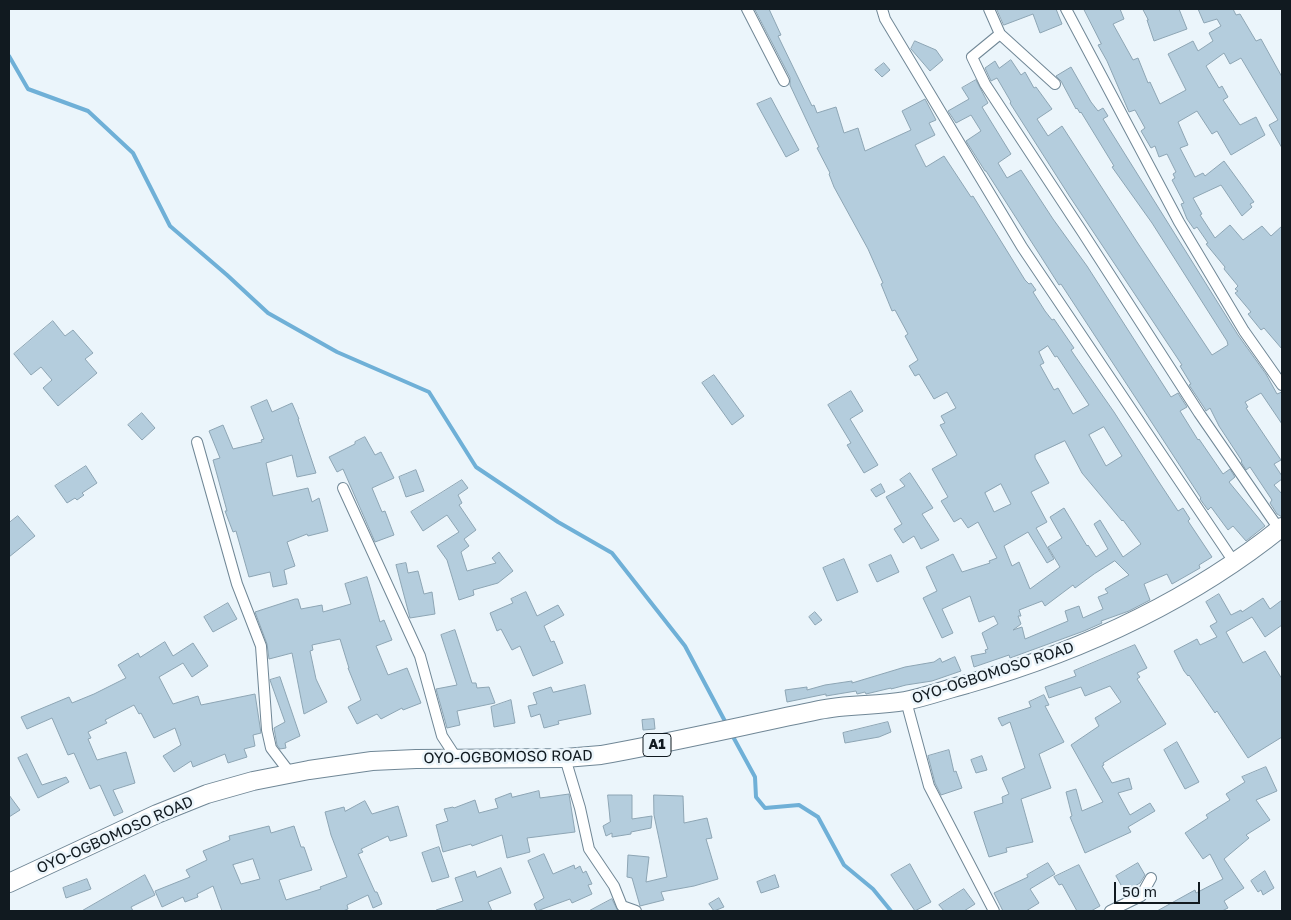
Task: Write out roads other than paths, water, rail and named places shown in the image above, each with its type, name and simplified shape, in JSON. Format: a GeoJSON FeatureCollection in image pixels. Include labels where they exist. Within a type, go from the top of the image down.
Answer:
{"type":"FeatureCollection","features":[{"type":"Feature","properties":{"kind":"highway","name":"OYO-OGBOMOSO ROAD"},"geometry":{"type":"LineString","coordinates":[[9,883],[157,814],[207,794],[290,773],[372,761],[565,758],[601,755],[648,747],[822,709],[906,701],[991,677],[1108,634],[1163,607],[1209,580],[1259,546],[1281,528]]}},
{"type":"Feature","properties":{"kind":"street"},"geometry":{"type":"LineString","coordinates":[[747,9],[784,81]]}},
{"type":"Feature","properties":{"kind":"street"},"geometry":{"type":"LineString","coordinates":[[882,9],[885,19],[1022,247],[1234,562]]}},
{"type":"Feature","properties":{"kind":"street"},"geometry":{"type":"LineString","coordinates":[[989,9],[1000,34],[1055,84]]}},
{"type":"Feature","properties":{"kind":"street"},"geometry":{"type":"LineString","coordinates":[[1066,9],[1179,222],[1244,331],[1282,385]]}},
{"type":"Feature","properties":{"kind":"street"},"geometry":{"type":"LineString","coordinates":[[1000,34],[972,57],[984,84],[1199,413],[1281,528]]}},
{"type":"Feature","properties":{"kind":"street"},"geometry":{"type":"LineString","coordinates":[[197,442],[237,584],[261,646],[267,730],[271,748],[290,773]]}},
{"type":"Feature","properties":{"kind":"street"},"geometry":{"type":"LineString","coordinates":[[343,488],[420,656],[442,736],[457,759]]}},
{"type":"Feature","properties":{"kind":"street"},"geometry":{"type":"LineString","coordinates":[[906,701],[929,786],[994,911]]}},
{"type":"Feature","properties":{"kind":"street"},"geometry":{"type":"LineString","coordinates":[[565,758],[580,808],[589,849],[614,886],[622,906],[636,911]]}},
{"type":"Feature","properties":{"kind":"street"},"geometry":{"type":"LineString","coordinates":[[1110,911],[1141,896],[1151,878]]}},
{"type":"Feature","properties":{"kind":"waterway"},"geometry":{"type":"LineString","coordinates":[[9,56],[28,89],[88,111],[133,153],[170,226],[268,313],[337,352],[429,392],[476,467],[558,522],[612,553],[685,646],[727,725]]}},
{"type":"Feature","properties":{"kind":"waterway"},"geometry":{"type":"LineString","coordinates":[[731,733],[755,777],[756,797],[765,808],[799,805],[818,817],[844,865],[873,889],[891,911]]}}]}
